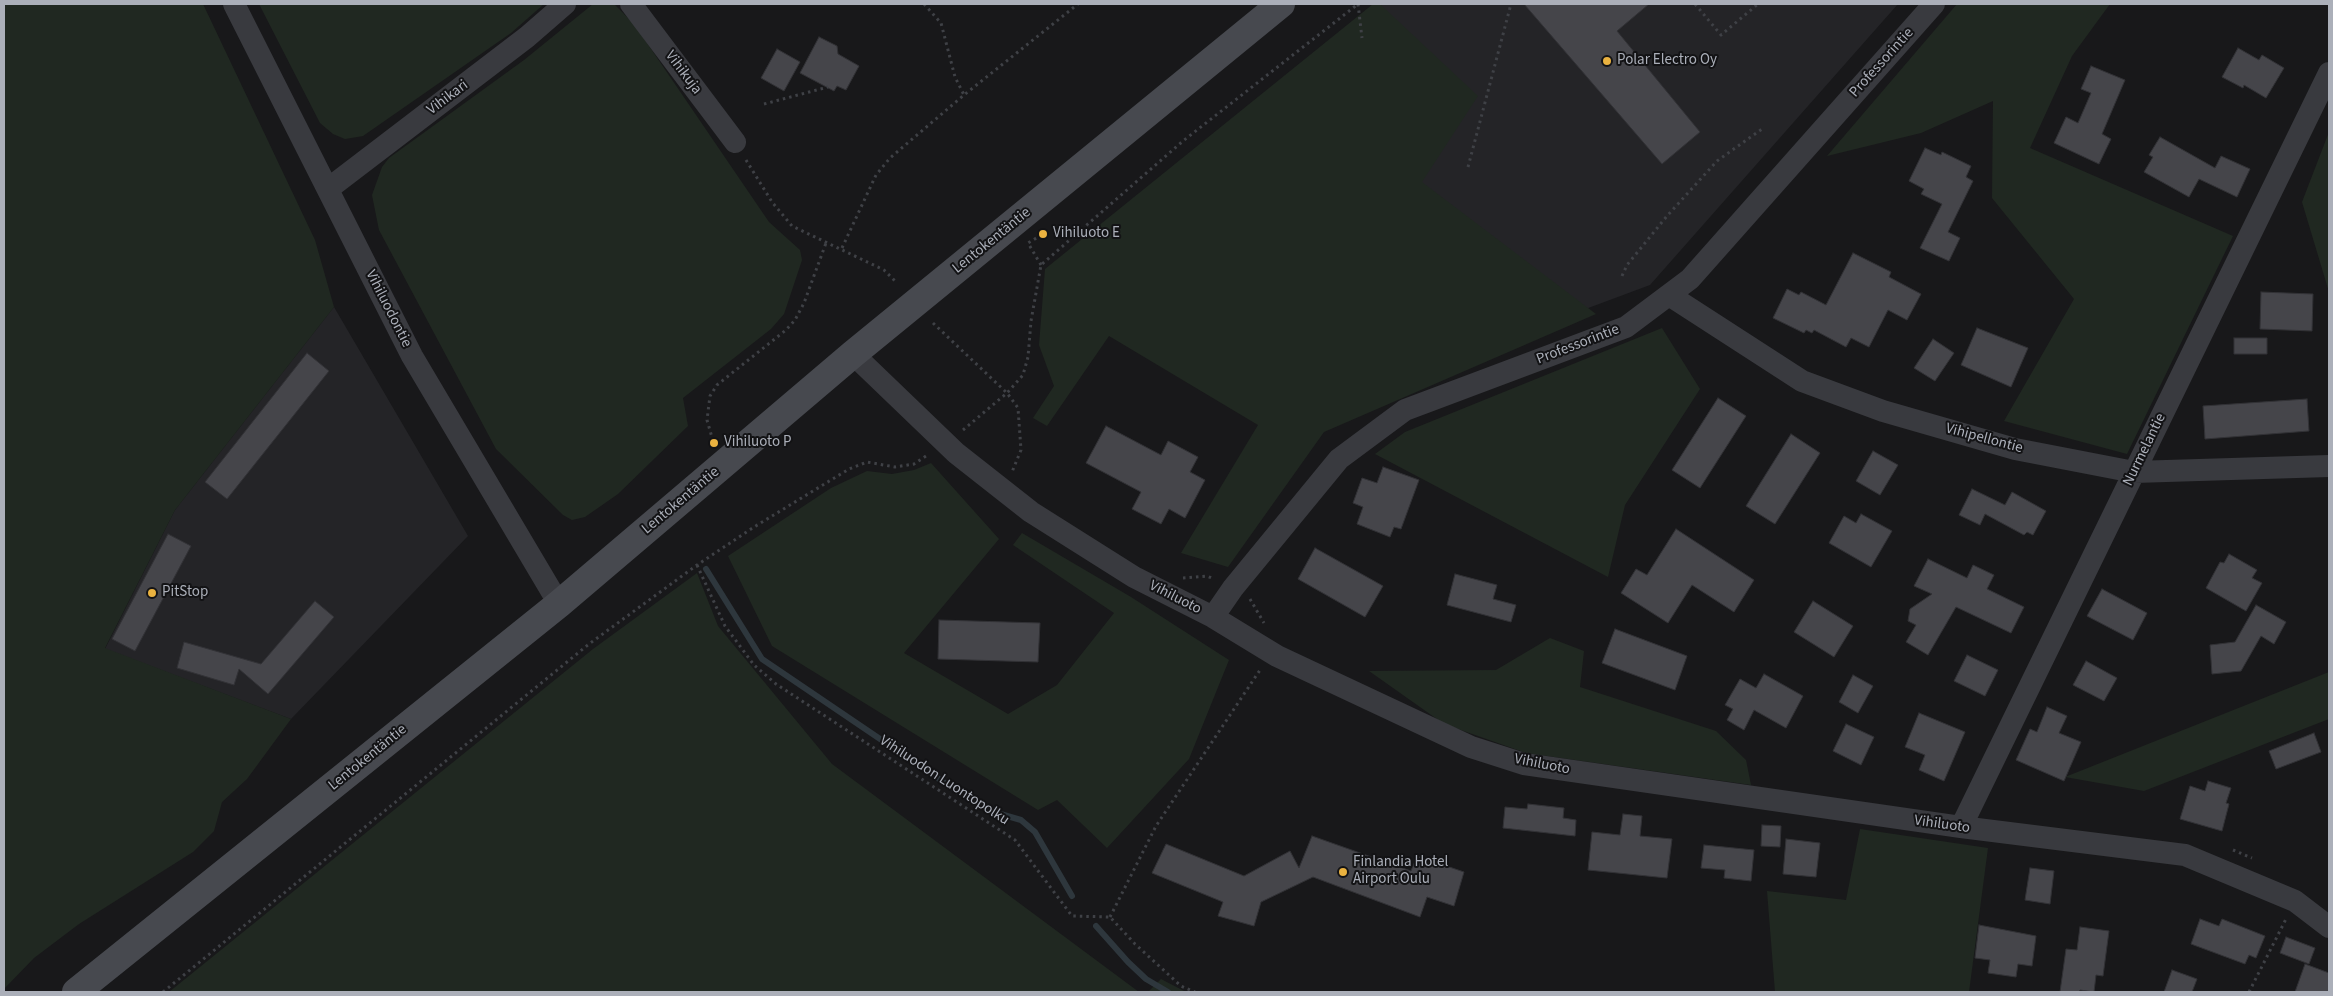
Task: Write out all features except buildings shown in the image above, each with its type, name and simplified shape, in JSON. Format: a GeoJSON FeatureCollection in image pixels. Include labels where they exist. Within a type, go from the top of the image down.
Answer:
{"type":"FeatureCollection","features":[{"type":"Feature","properties":{"kind":"main road","name":"Lentokentäntie"},"geometry":{"type":"LineString","coordinates":[[76,992],[559,604],[853,354],[1281,4]]}},
{"type":"Feature","properties":{"kind":"street","name":"Vihiluodontie"},"geometry":{"type":"LineString","coordinates":[[234,4],[412,356],[559,604]]}},
{"type":"Feature","properties":{"kind":"street","name":"Vihikari"},"geometry":{"type":"LineString","coordinates":[[328,189],[527,37],[565,4]]}},
{"type":"Feature","properties":{"kind":"street","name":"Vihikuja"},"geometry":{"type":"LineString","coordinates":[[632,4],[735,142]]}},
{"type":"Feature","properties":{"kind":"street","name":"Professorintie"},"geometry":{"type":"LineString","coordinates":[[1214,617],[1234,588],[1339,458],[1406,410],[1626,327],[1690,279],[1934,4]]}},
{"type":"Feature","properties":{"kind":"street","name":"Nurmelantie"},"geometry":{"type":"LineString","coordinates":[[1961,827],[2329,73]]}},
{"type":"Feature","properties":{"kind":"street","name":"Vihipellontie"},"geometry":{"type":"LineString","coordinates":[[1669,295],[1802,381],[1883,411],[2015,449],[2134,472],[2329,466]]}},
{"type":"Feature","properties":{"kind":"street","name":"Vihiluoto"},"geometry":{"type":"LineString","coordinates":[[853,354],[956,453],[1031,512],[1134,577],[1214,617],[1277,656],[1471,747],[1524,764],[1961,827],[2185,855],[2295,901],[2329,927]]}},
{"type":"Feature","properties":{"kind":"path"},"geometry":{"type":"LineString","coordinates":[[924,4],[941,23],[955,76],[964,95]]}},
{"type":"Feature","properties":{"kind":"path"},"geometry":{"type":"LineString","coordinates":[[842,248],[876,175],[890,158],[964,95],[1078,4]]}},
{"type":"Feature","properties":{"kind":"path"},"geometry":{"type":"LineString","coordinates":[[1358,4],[1362,38]]}},
{"type":"Feature","properties":{"kind":"path"},"geometry":{"type":"LineString","coordinates":[[163,992],[589,644],[697,565],[848,469],[868,462],[895,467],[914,464],[946,442],[1007,393],[1022,375],[1028,357],[1031,321],[1041,265],[1183,141],[1358,4]]}},
{"type":"Feature","properties":{"kind":"path"},"geometry":{"type":"LineString","coordinates":[[1468,167],[1511,4]]}},
{"type":"Feature","properties":{"kind":"path"},"geometry":{"type":"LineString","coordinates":[[1695,4],[1721,35],[1758,4]]}},
{"type":"Feature","properties":{"kind":"path"},"geometry":{"type":"LineString","coordinates":[[764,104],[828,87]]}},
{"type":"Feature","properties":{"kind":"path"},"geometry":{"type":"LineString","coordinates":[[1622,276],[1627,265],[1655,230],[1717,161],[1762,129]]}},
{"type":"Feature","properties":{"kind":"path"},"geometry":{"type":"LineString","coordinates":[[735,142],[783,217],[803,232],[842,248],[884,270],[896,281]]}},
{"type":"Feature","properties":{"kind":"path"},"geometry":{"type":"LineString","coordinates":[[728,460],[714,443],[707,420],[710,396],[717,385],[786,330],[795,320],[804,303],[826,243]]}},
{"type":"Feature","properties":{"kind":"path"},"geometry":{"type":"LineString","coordinates":[[933,323],[1007,393],[1018,408],[1022,450],[1012,472]]}},
{"type":"Feature","properties":{"kind":"path"},"geometry":{"type":"LineString","coordinates":[[1004,467],[1019,478]]}},
{"type":"Feature","properties":{"kind":"path","name":"Vihiluodon Luontopolku"},"geometry":{"type":"LineString","coordinates":[[697,565],[725,626],[754,665],[784,689],[1015,840],[1072,916],[1110,917]]}},
{"type":"Feature","properties":{"kind":"path"},"geometry":{"type":"LineString","coordinates":[[1178,578],[1207,576],[1234,588],[1253,600],[1267,628]]}},
{"type":"Feature","properties":{"kind":"path"},"geometry":{"type":"LineString","coordinates":[[1195,992],[1175,980],[1135,944],[1110,917],[1156,826],[1261,668]]}},
{"type":"Feature","properties":{"kind":"path"},"geometry":{"type":"LineString","coordinates":[[2226,848],[2244,853],[2260,863]]}},
{"type":"Feature","properties":{"kind":"path"},"geometry":{"type":"LineString","coordinates":[[2249,992],[2295,901]]}},
{"type":"Feature","properties":{"kind":"shaded area"},"geometry":{"type":"Polygon","coordinates":[[[4,4],[203,4],[315,240],[334,307],[175,510],[105,648],[291,719],[247,779],[222,802],[214,831],[193,852],[79,924],[34,958],[4,989],[4,4]]]}},
{"type":"Feature","properties":{"kind":"shaded area"},"geometry":{"type":"Polygon","coordinates":[[[259,4],[544,4],[511,33],[363,136],[345,139],[333,134],[320,123],[259,4]]]}},
{"type":"Feature","properties":{"kind":"shaded area"},"geometry":{"type":"Polygon","coordinates":[[[593,4],[614,4],[634,24],[769,222],[800,250],[802,260],[784,314],[771,329],[683,398],[688,426],[618,494],[585,517],[572,520],[563,515],[496,449],[379,230],[372,195],[382,167],[389,158],[524,60],[593,4]]]}},
{"type":"Feature","properties":{"kind":"shaded area"},"geometry":{"type":"Polygon","coordinates":[[[1373,4],[1380,4],[1478,96],[1422,182],[1596,314],[1324,432],[1228,567],[1181,553],[1258,425],[1109,336],[1047,426],[1033,418],[1054,386],[1039,345],[1045,269],[1373,4]]]}},
{"type":"Feature","properties":{"kind":"shaded area"},"geometry":{"type":"Polygon","coordinates":[[[1383,4],[1898,4],[1650,285],[1540,326],[1379,234],[1366,18],[1383,4]]]}},
{"type":"Feature","properties":{"kind":"shaded area"},"geometry":{"type":"Polygon","coordinates":[[[1957,4],[2110,4],[2072,56],[2030,148],[2233,236],[2127,454],[2004,421],[2074,299],[1992,198],[1993,101],[1921,133],[1827,156],[1957,4]]]}},
{"type":"Feature","properties":{"kind":"shaded area"},"geometry":{"type":"Polygon","coordinates":[[[2329,132],[2329,292],[2302,202],[2329,132]]]}},
{"type":"Feature","properties":{"kind":"shaded area"},"geometry":{"type":"Polygon","coordinates":[[[334,307],[468,536],[291,719],[105,649],[175,510],[334,307]]]}},
{"type":"Feature","properties":{"kind":"shaded area"},"geometry":{"type":"Polygon","coordinates":[[[1662,328],[1700,389],[1625,505],[1608,577],[1375,454],[1405,432],[1662,328]]]}},
{"type":"Feature","properties":{"kind":"shaded area"},"geometry":{"type":"Polygon","coordinates":[[[931,463],[999,539],[904,653],[1008,714],[1057,685],[1114,613],[1013,545],[1022,533],[1131,597],[1229,660],[1189,759],[1107,848],[1057,800],[1038,810],[772,646],[728,556],[831,488],[867,471],[892,474],[914,470],[931,463]]]}},
{"type":"Feature","properties":{"kind":"shaded area"},"geometry":{"type":"Polygon","coordinates":[[[697,573],[718,626],[832,764],[1139,992],[169,992],[593,649],[697,573]]]}},
{"type":"Feature","properties":{"kind":"shaded area"},"geometry":{"type":"Polygon","coordinates":[[[1550,638],[1584,651],[1580,687],[1716,731],[1746,760],[1751,785],[1526,753],[1444,724],[1369,671],[1496,670],[1550,638]]]}},
{"type":"Feature","properties":{"kind":"shaded area"},"geometry":{"type":"Polygon","coordinates":[[[2329,672],[2329,719],[2144,791],[2065,777],[2329,672]]]}},
{"type":"Feature","properties":{"kind":"shaded area"},"geometry":{"type":"Polygon","coordinates":[[[1860,829],[1988,848],[1969,992],[1775,992],[1767,891],[1846,900],[1860,829]]]}},
{"type":"Feature","properties":{"kind":"shaded area"},"geometry":{"type":"Polygon","coordinates":[[[1161,979],[1186,992],[1148,992],[1161,979]]]}},
{"type":"Feature","properties":{"kind":"waterway"},"geometry":{"type":"LineString","coordinates":[[706,569],[762,659],[973,802],[997,813],[1021,820],[1035,832],[1072,896]]}},
{"type":"Feature","properties":{"kind":"waterway"},"geometry":{"type":"LineString","coordinates":[[1096,926],[1146,979],[1168,992]]}},
{"type":"Feature","properties":{"kind":"place","name":"Polar Electro Oy"},"geometry":{"type":"Point","coordinates":[1607,61]}},
{"type":"Feature","properties":{"kind":"place","name":"Vihiluoto E"},"geometry":{"type":"Point","coordinates":[1043,234]}},
{"type":"Feature","properties":{"kind":"place","name":"Vihiluoto P"},"geometry":{"type":"Point","coordinates":[714,443]}},
{"type":"Feature","properties":{"kind":"place","name":"PitStop"},"geometry":{"type":"Point","coordinates":[152,593]}},
{"type":"Feature","properties":{"kind":"place","name":"Finlandia Hotel Airport Oulu"},"geometry":{"type":"Point","coordinates":[1343,872]}}]}
